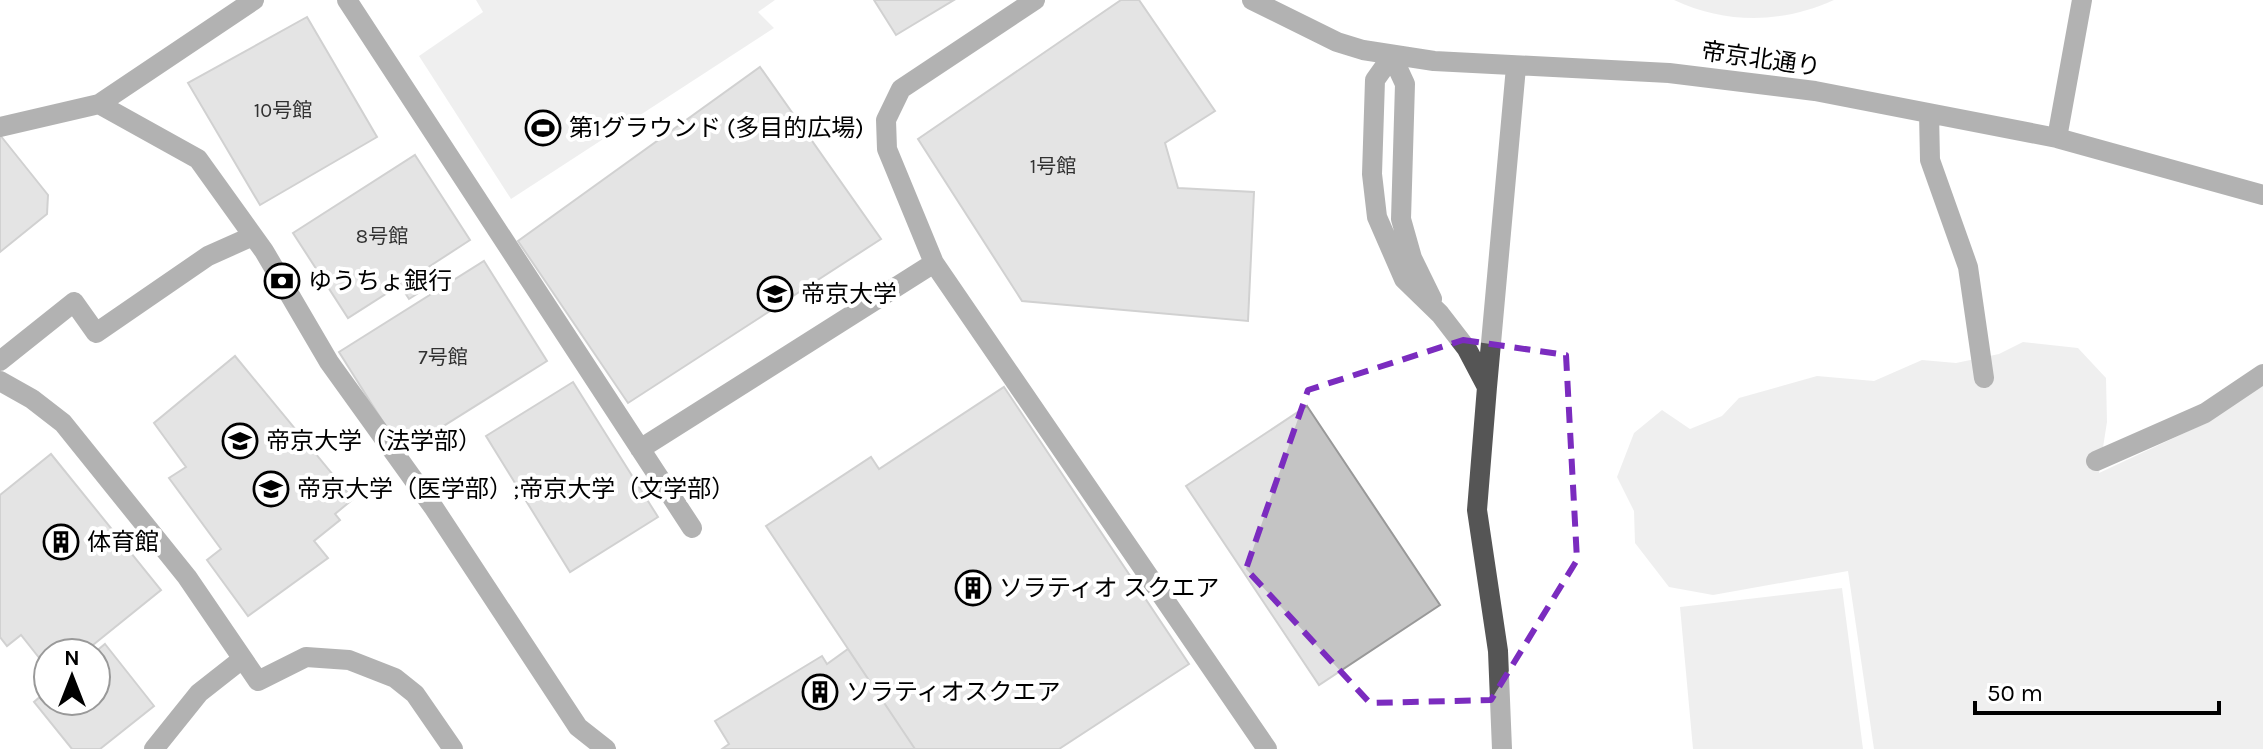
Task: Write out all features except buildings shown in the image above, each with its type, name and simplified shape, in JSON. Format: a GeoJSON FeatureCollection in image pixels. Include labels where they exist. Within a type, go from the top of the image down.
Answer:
{"type":"FeatureCollection","features":[{"type":"Feature","properties":{"kind":"street"},"geometry":{"type":"LineString","coordinates":[[0,127],[99,104],[254,0]]}},
{"type":"Feature","properties":{"kind":"street"},"geometry":{"type":"LineString","coordinates":[[347,0],[692,528]]}},
{"type":"Feature","properties":{"kind":"street"},"geometry":{"type":"LineString","coordinates":[[1035,0],[901,89],[886,120],[887,149],[934,263],[1267,749]]}},
{"type":"Feature","properties":{"kind":"street","name":"帝京北通り"},"geometry":{"type":"LineString","coordinates":[[1252,0],[1337,42],[1392,56],[1516,67],[1669,73],[1815,91],[2057,138],[2263,195]]}},
{"type":"Feature","properties":{"kind":"street"},"geometry":{"type":"LineString","coordinates":[[2057,138],[2082,0]]}},
{"type":"Feature","properties":{"kind":"street"},"geometry":{"type":"LineString","coordinates":[[1440,314],[1412,258],[1401,219],[1405,84],[1392,56],[1375,80],[1372,174],[1377,217],[1404,279],[1440,314],[1467,349],[1487,387]]}},
{"type":"Feature","properties":{"kind":"street"},"geometry":{"type":"LineString","coordinates":[[1502,749],[1498,651],[1477,510],[1516,67]]}},
{"type":"Feature","properties":{"kind":"street"},"geometry":{"type":"LineString","coordinates":[[99,104],[198,159],[253,236],[329,362],[434,508],[578,727],[606,749]]}},
{"type":"Feature","properties":{"kind":"street"},"geometry":{"type":"LineString","coordinates":[[1929,113],[1930,160],[1968,267],[1984,378]]}},
{"type":"Feature","properties":{"kind":"street"},"geometry":{"type":"LineString","coordinates":[[0,361],[74,302],[96,333],[208,256],[253,236]]}},
{"type":"Feature","properties":{"kind":"street"},"geometry":{"type":"LineString","coordinates":[[640,449],[934,263]]}},
{"type":"Feature","properties":{"kind":"street"},"geometry":{"type":"LineString","coordinates":[[2096,461],[2205,413],[2263,374]]}},
{"type":"Feature","properties":{"kind":"street"},"geometry":{"type":"LineString","coordinates":[[0,381],[32,399],[63,423],[187,577],[258,681],[292,662],[322,656],[349,660],[395,678],[415,694],[453,749]]}},
{"type":"Feature","properties":{"kind":"street"},"geometry":{"type":"LineString","coordinates":[[154,749],[199,693],[241,660]]}},
{"type":"Feature","properties":{"kind":"highlighted area"},"geometry":{"type":"Polygon","coordinates":[[[1463,340],[1566,355],[1577,560],[1491,700],[1370,703],[1246,569],[1308,390],[1463,340]]]}},
{"type":"Feature","properties":{"kind":"shaded area","name":"第1グラウンド (多目的広場)"},"geometry":{"type":"Polygon","coordinates":[[[476,0],[775,0],[758,12],[774,28],[511,199],[419,56],[483,12],[476,0]]]}},
{"type":"Feature","properties":{"kind":"shaded area"},"geometry":{"type":"Polygon","coordinates":[[[1674,0],[1834,0],[1794,14],[1754,18],[1713,14],[1674,0]]]}},
{"type":"Feature","properties":{"kind":"shaded area"},"geometry":{"type":"Polygon","coordinates":[[[2023,342],[2078,348],[2106,378],[2107,422],[2099,473],[2210,421],[2263,385],[2263,749],[1874,749],[1848,571],[1713,595],[1669,587],[1635,543],[1634,511],[1617,477],[1634,433],[1662,410],[1690,429],[1722,416],[1739,398],[1817,376],[1874,381],[1922,360],[1956,363],[1999,354],[2023,342]]]}},
{"type":"Feature","properties":{"kind":"shaded area"},"geometry":{"type":"Polygon","coordinates":[[[1842,588],[1863,749],[1693,749],[1680,607],[1842,588]]]}},
{"type":"Feature","properties":{"kind":"place","name":"第1グラウンド (多目的広場)"},"geometry":{"type":"Point","coordinates":[543,128]}},
{"type":"Feature","properties":{"kind":"place","name":"ゆうちょ銀行"},"geometry":{"type":"Point","coordinates":[282,281]}},
{"type":"Feature","properties":{"kind":"place","name":"帝京大学"},"geometry":{"type":"Point","coordinates":[775,294]}},
{"type":"Feature","properties":{"kind":"place","name":"帝京大学（法学部）"},"geometry":{"type":"Point","coordinates":[240,441]}},
{"type":"Feature","properties":{"kind":"place","name":"帝京大学（医学部）;帝京大学（文学部）"},"geometry":{"type":"Point","coordinates":[271,489]}},
{"type":"Feature","properties":{"kind":"place","name":"体育館"},"geometry":{"type":"Point","coordinates":[61,542]}},
{"type":"Feature","properties":{"kind":"place","name":"ソラティオ スクエア"},"geometry":{"type":"Point","coordinates":[973,588]}},
{"type":"Feature","properties":{"kind":"place","name":"ソラティオスクエア"},"geometry":{"type":"Point","coordinates":[820,692]}}]}
